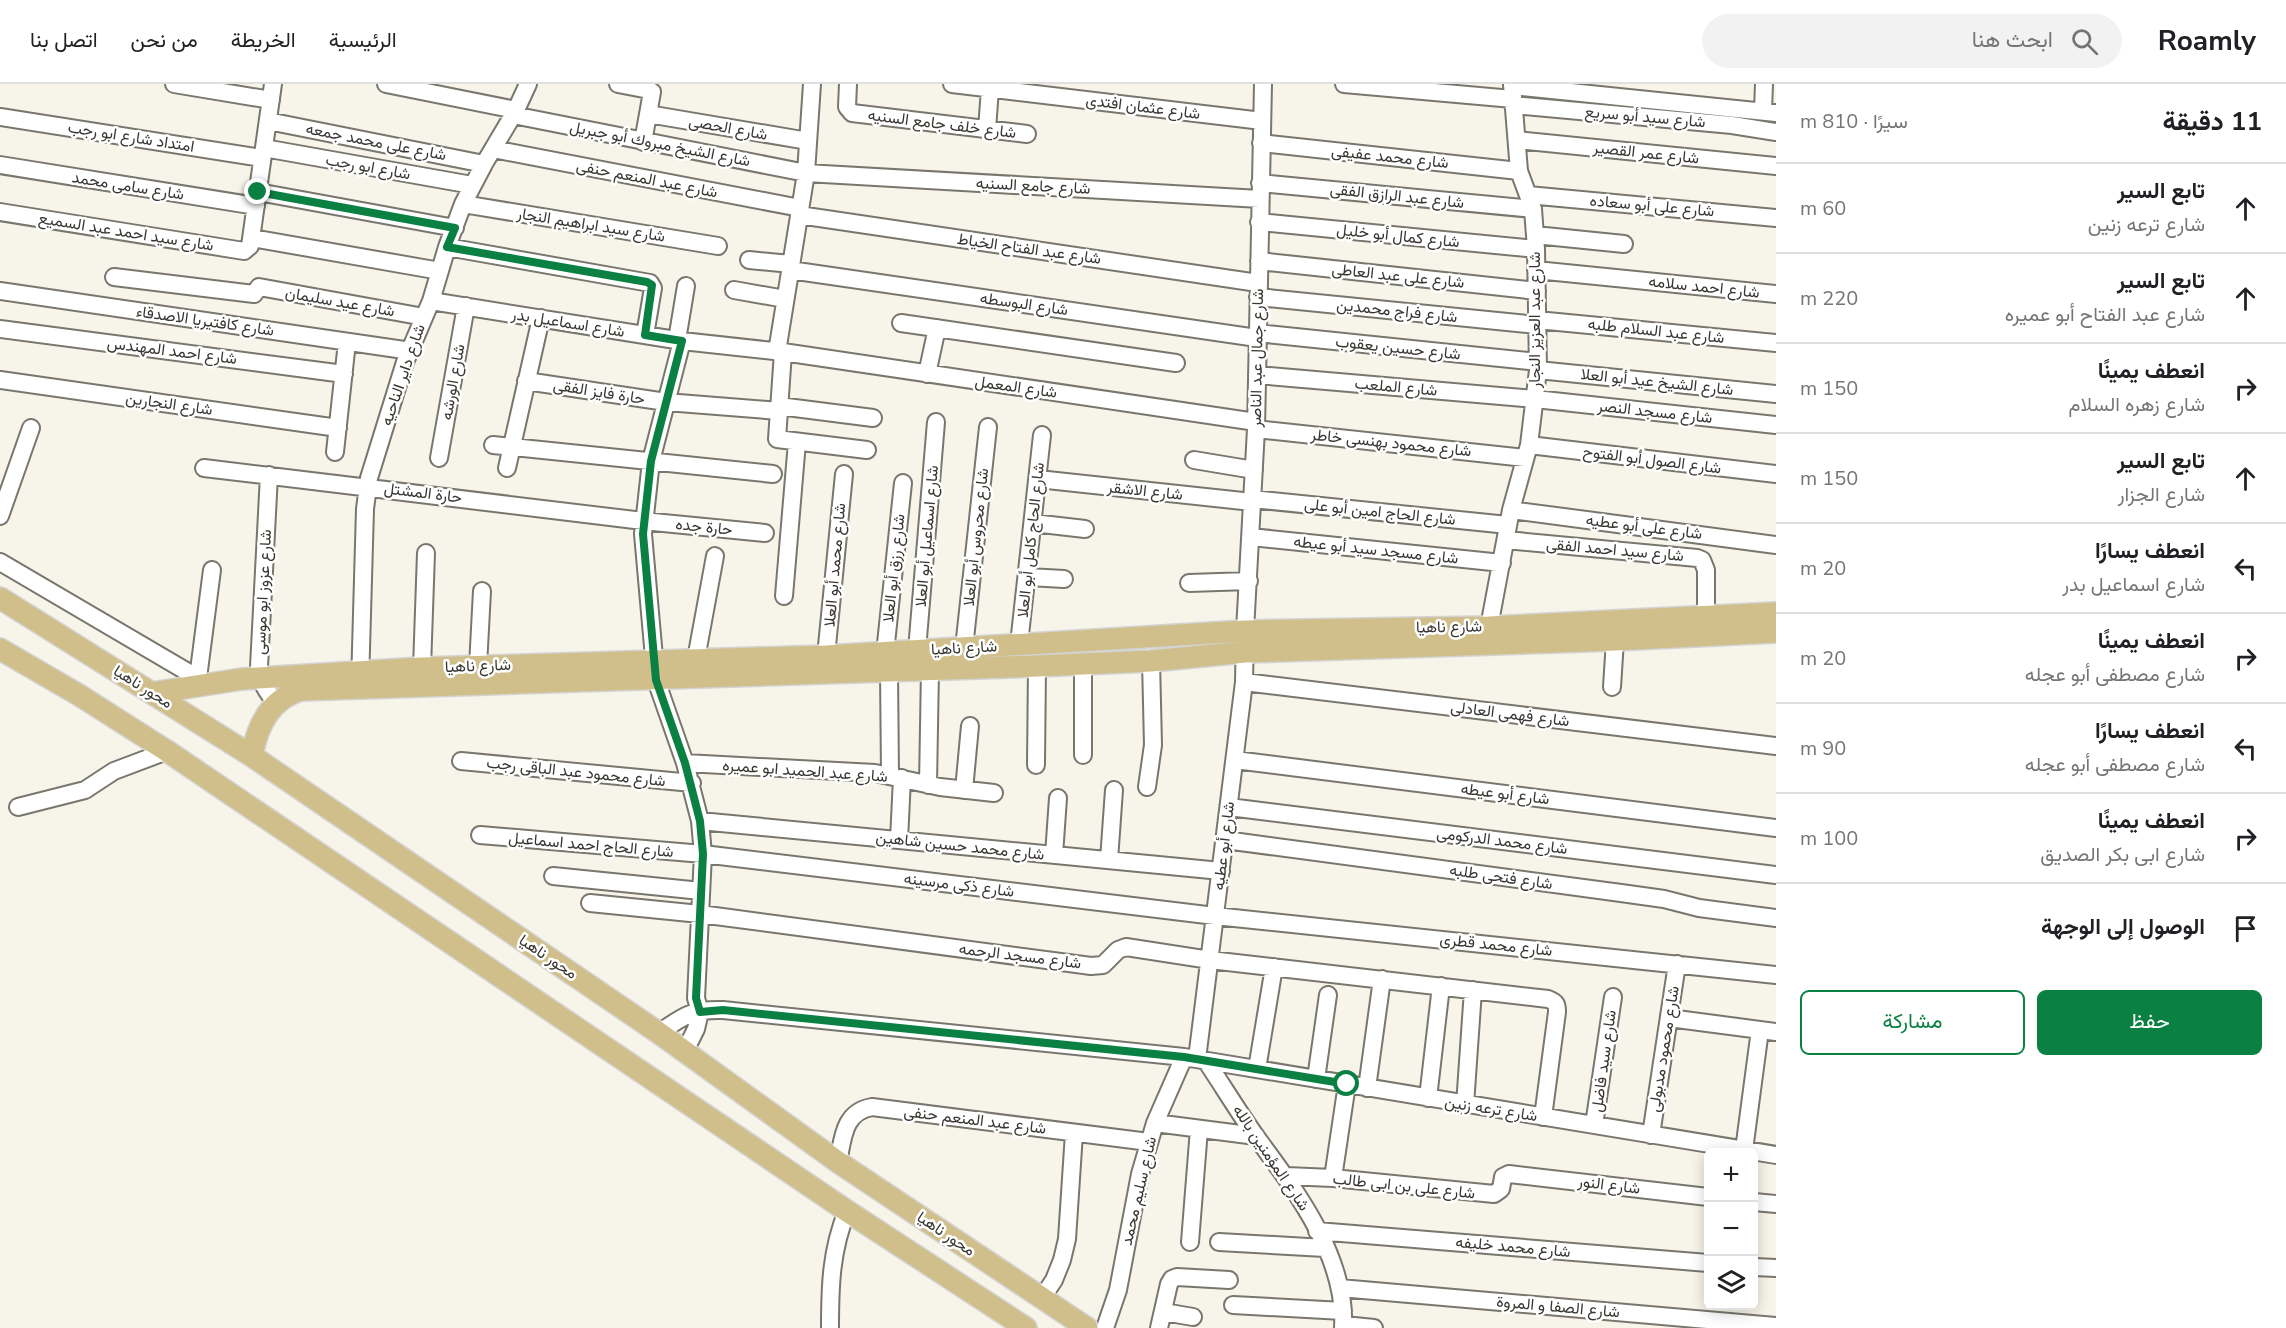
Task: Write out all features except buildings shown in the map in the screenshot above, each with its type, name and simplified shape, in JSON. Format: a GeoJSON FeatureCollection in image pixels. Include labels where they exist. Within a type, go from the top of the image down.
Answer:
{"type":"FeatureCollection","features":[{"type":"Feature","properties":{"kind":"main road","name":"محور ناهيا"},"geometry":{"type":"LineString","coordinates":[[0,598],[252,756],[685,1051],[838,1162],[1087,1328]]}},
{"type":"Feature","properties":{"kind":"main road","name":"شارع ناهيا"},"geometry":{"type":"LineString","coordinates":[[252,756],[260,726],[276,704],[287,695],[301,690],[422,668],[478,666],[655,670],[696,659],[826,656],[930,669],[1036,666],[1151,661],[1245,642],[1776,613]]}},
{"type":"Feature","properties":{"kind":"main road","name":"شارع ناهيا"},"geometry":{"type":"LineString","coordinates":[[152,693],[203,681],[260,678],[360,679],[887,662],[917,651],[1019,644],[1615,640],[1776,632]]}},
{"type":"Feature","properties":{"kind":"main road"},"geometry":{"type":"LineString","coordinates":[[0,649],[80,695],[166,751],[847,1211],[1026,1328]]}},
{"type":"Feature","properties":{"kind":"street"},"geometry":{"type":"LineString","coordinates":[[174,84],[272,92],[251,242]]}},
{"type":"Feature","properties":{"kind":"street","name":"شارع الشيخ مبروك أبو جبريل"},"geometry":{"type":"LineString","coordinates":[[386,84],[643,142],[806,172]]}},
{"type":"Feature","properties":{"kind":"street","name":"شارع داير الناحيه"},"geometry":{"type":"LineString","coordinates":[[360,679],[365,509],[368,486],[402,372],[431,301],[463,204],[515,113],[528,84]]}},
{"type":"Feature","properties":{"kind":"street"},"geometry":{"type":"LineString","coordinates":[[618,84],[652,92],[643,142]]}},
{"type":"Feature","properties":{"kind":"street"},"geometry":{"type":"LineString","coordinates":[[812,84],[806,172],[785,299],[780,352],[777,439],[867,450]]}},
{"type":"Feature","properties":{"kind":"street","name":"شارع خلف جامع السنيه"},"geometry":{"type":"LineString","coordinates":[[848,84],[847,107],[852,113],[1028,134]]}},
{"type":"Feature","properties":{"kind":"street","name":"شارع عثمان افتدى"},"geometry":{"type":"LineString","coordinates":[[952,84],[1262,121]]}},
{"type":"Feature","properties":{"kind":"street","name":"شارع جمال عبد الناصر"},"geometry":{"type":"LineString","coordinates":[[1245,642],[1256,425],[1263,84]]}},
{"type":"Feature","properties":{"kind":"street"},"geometry":{"type":"LineString","coordinates":[[1344,84],[1513,93],[1770,112],[1764,84]]}},
{"type":"Feature","properties":{"kind":"street"},"geometry":{"type":"LineString","coordinates":[[987,129],[990,88]]}},
{"type":"Feature","properties":{"kind":"street","name":"شارع سيد أبو سريع"},"geometry":{"type":"LineString","coordinates":[[1513,93],[1776,132]]}},
{"type":"Feature","properties":{"kind":"street","name":"شارع عبد العزيز النجار"},"geometry":{"type":"LineString","coordinates":[[1489,627],[1508,525],[1527,452],[1538,366],[1535,242],[1530,202],[1520,171],[1513,93]]}},
{"type":"Feature","properties":{"kind":"street","name":"شارع الحصى"},"geometry":{"type":"LineString","coordinates":[[648,114],[808,141]]}},
{"type":"Feature","properties":{"kind":"street","name":"امتداد شارع ابو رجب"},"geometry":{"type":"LineString","coordinates":[[0,117],[263,153]]}},
{"type":"Feature","properties":{"kind":"street","name":"شارع على محمد جمعه"},"geometry":{"type":"LineString","coordinates":[[268,121],[484,164]]}},
{"type":"Feature","properties":{"kind":"street","name":"شارع عمر القصير"},"geometry":{"type":"LineString","coordinates":[[1517,140],[1776,166]]}},
{"type":"Feature","properties":{"kind":"street","name":"شارع محمد عفيفى"},"geometry":{"type":"LineString","coordinates":[[1261,143],[1520,171]]}},
{"type":"Feature","properties":{"kind":"street","name":"شارع عبد المنعم حنفى"},"geometry":{"type":"LineString","coordinates":[[493,149],[800,212]]}},
{"type":"Feature","properties":{"kind":"street","name":"شارع ابو رجب"},"geometry":{"type":"LineString","coordinates":[[263,153],[472,186]]}},
{"type":"Feature","properties":{"kind":"street","name":"شارع سامى محمد"},"geometry":{"type":"LineString","coordinates":[[0,165],[455,228]]}},
{"type":"Feature","properties":{"kind":"street","name":"شارع جامع السنيه"},"geometry":{"type":"LineString","coordinates":[[806,172],[1260,191]]}},
{"type":"Feature","properties":{"kind":"street","name":"شارع عبد الرازق الفقى"},"geometry":{"type":"LineString","coordinates":[[1260,191],[1530,202]]}},
{"type":"Feature","properties":{"kind":"street","name":"شارع على أبو سعاده"},"geometry":{"type":"LineString","coordinates":[[1530,202],[1776,218]]}},
{"type":"Feature","properties":{"kind":"street","name":"شارع سيد ابراهيم النجار"},"geometry":{"type":"LineString","coordinates":[[463,204],[718,246]]}},
{"type":"Feature","properties":{"kind":"street","name":"شارع سيد احمد عبد السميع"},"geometry":{"type":"LineString","coordinates":[[0,212],[240,251],[244,251],[251,242],[440,271]]}},
{"type":"Feature","properties":{"kind":"street","name":"شارع عبد الفتاح الخياط"},"geometry":{"type":"LineString","coordinates":[[800,212],[1258,290]]}},
{"type":"Feature","properties":{"kind":"street","name":"شارع كمال أبو خليل"},"geometry":{"type":"LineString","coordinates":[[1260,222],[1535,242],[1624,243]]}},
{"type":"Feature","properties":{"kind":"street"},"geometry":{"type":"LineString","coordinates":[[447,247],[650,283],[653,288],[645,335]]}},
{"type":"Feature","properties":{"kind":"street","name":"شارع البوسطه"},"geometry":{"type":"LineString","coordinates":[[749,260],[1257,335]]}},
{"type":"Feature","properties":{"kind":"street","name":"شارع على عبد العاطى"},"geometry":{"type":"LineString","coordinates":[[1259,261],[1536,291]]}},
{"type":"Feature","properties":{"kind":"street","name":"شارع احمد سلامه"},"geometry":{"type":"LineString","coordinates":[[1536,270],[1776,294]]}},
{"type":"Feature","properties":{"kind":"street","name":"شارع عيد سليمان"},"geometry":{"type":"LineString","coordinates":[[114,277],[254,294],[261,287],[424,317]]}},
{"type":"Feature","properties":{"kind":"street"},"geometry":{"type":"LineString","coordinates":[[685,1051],[696,1029],[700,1012],[696,998],[703,854],[700,821],[692,783],[655,670],[643,521],[651,461],[679,341],[686,286]]}},
{"type":"Feature","properties":{"kind":"street"},"geometry":{"type":"LineString","coordinates":[[734,290],[785,299]]}},
{"type":"Feature","properties":{"kind":"street","name":"شارع فراج محمدين"},"geometry":{"type":"LineString","coordinates":[[1258,290],[1537,323]]}},
{"type":"Feature","properties":{"kind":"street","name":"شارع كافتيريا الاصدقاء"},"geometry":{"type":"LineString","coordinates":[[0,291],[411,351]]}},
{"type":"Feature","properties":{"kind":"street","name":"شارع اسماعيل بدر"},"geometry":{"type":"LineString","coordinates":[[431,301],[679,341],[780,352]]}},
{"type":"Feature","properties":{"kind":"street","name":"شارع الورشه"},"geometry":{"type":"LineString","coordinates":[[439,458],[466,306]]}},
{"type":"Feature","properties":{"kind":"street"},"geometry":{"type":"LineString","coordinates":[[507,468],[540,318]]}},
{"type":"Feature","properties":{"kind":"street"},"geometry":{"type":"LineString","coordinates":[[901,323],[1176,363]]}},
{"type":"Feature","properties":{"kind":"street","name":"شارع عبد السلام طلبه"},"geometry":{"type":"LineString","coordinates":[[1537,323],[1776,343]]}},
{"type":"Feature","properties":{"kind":"street"},"geometry":{"type":"LineString","coordinates":[[927,374],[937,328]]}},
{"type":"Feature","properties":{"kind":"street","name":"شارع احمد المهندس"},"geometry":{"type":"LineString","coordinates":[[0,329],[344,374]]}},
{"type":"Feature","properties":{"kind":"street","name":"شارع حسين يعقوب"},"geometry":{"type":"LineString","coordinates":[[1257,335],[1538,366]]}},
{"type":"Feature","properties":{"kind":"street"},"geometry":{"type":"LineString","coordinates":[[335,452],[347,342]]}},
{"type":"Feature","properties":{"kind":"street","name":"شارع المعمل"},"geometry":{"type":"LineString","coordinates":[[780,352],[1256,425]]}},
{"type":"Feature","properties":{"kind":"street","name":"شارع الشيخ عيد أبو العلا"},"geometry":{"type":"LineString","coordinates":[[1538,366],[1776,394]]}},
{"type":"Feature","properties":{"kind":"street","name":"شارع الملعب"},"geometry":{"type":"LineString","coordinates":[[1257,375],[1534,399]]}},
{"type":"Feature","properties":{"kind":"street","name":"شارع النجارين"},"geometry":{"type":"LineString","coordinates":[[0,380],[338,428]]}},
{"type":"Feature","properties":{"kind":"street","name":"حارة فايز الفقى"},"geometry":{"type":"LineString","coordinates":[[526,381],[666,402],[873,418]]}},
{"type":"Feature","properties":{"kind":"street","name":"شارع مسجد النصر"},"geometry":{"type":"LineString","coordinates":[[1534,399],[1776,425]]}},
{"type":"Feature","properties":{"kind":"street","name":"شارع اسماعيل أبو العلا"},"geometry":{"type":"LineString","coordinates":[[917,651],[936,422]]}},
{"type":"Feature","properties":{"kind":"street","name":"شارع محمود بهنسى خاطر"},"geometry":{"type":"LineString","coordinates":[[1256,425],[1527,452]]}},
{"type":"Feature","properties":{"kind":"street","name":"شارع محروس أبو العلا"},"geometry":{"type":"LineString","coordinates":[[964,648],[988,426]]}},
{"type":"Feature","properties":{"kind":"street"},"geometry":{"type":"LineString","coordinates":[[0,516],[31,428]]}},
{"type":"Feature","properties":{"kind":"street","name":"شارع الحاج كامل أبو العلا"},"geometry":{"type":"LineString","coordinates":[[1019,644],[1042,435]]}},
{"type":"Feature","properties":{"kind":"street"},"geometry":{"type":"LineString","coordinates":[[784,596],[797,442]]}},
{"type":"Feature","properties":{"kind":"street"},"geometry":{"type":"LineString","coordinates":[[493,445],[772,474]]}},
{"type":"Feature","properties":{"kind":"street","name":"شارع الصول أبو الفتوح"},"geometry":{"type":"LineString","coordinates":[[1527,452],[1776,474]]}},
{"type":"Feature","properties":{"kind":"street"},"geometry":{"type":"LineString","coordinates":[[1194,460],[1254,470]]}},
{"type":"Feature","properties":{"kind":"street","name":"حارة المشتل"},"geometry":{"type":"LineString","coordinates":[[204,468],[643,521]]}},
{"type":"Feature","properties":{"kind":"street","name":"شارع محمد أبو العلا"},"geometry":{"type":"LineString","coordinates":[[826,656],[844,474]]}},
{"type":"Feature","properties":{"kind":"street","name":"شارع عزوز ابو موسى"},"geometry":{"type":"LineString","coordinates":[[270,475],[259,659],[260,678],[276,704]]}},
{"type":"Feature","properties":{"kind":"street","name":"شارع الاشقر"},"geometry":{"type":"LineString","coordinates":[[1038,479],[1252,501]]}},
{"type":"Feature","properties":{"kind":"street","name":"شارع رزق أبو العلا"},"geometry":{"type":"LineString","coordinates":[[899,840],[887,662],[903,483]]}},
{"type":"Feature","properties":{"kind":"street","name":"شارع الحاج امين أبو على"},"geometry":{"type":"LineString","coordinates":[[1252,501],[1508,525]]}},
{"type":"Feature","properties":{"kind":"street","name":"حارة جده"},"geometry":{"type":"LineString","coordinates":[[643,521],[765,533]]}},
{"type":"Feature","properties":{"kind":"street"},"geometry":{"type":"LineString","coordinates":[[1033,523],[1085,529]]}},
{"type":"Feature","properties":{"kind":"street","name":"شارع على أبو عطيه"},"geometry":{"type":"LineString","coordinates":[[1508,525],[1776,545]]}},
{"type":"Feature","properties":{"kind":"street","name":"شارع سيد احمد الفقى"},"geometry":{"type":"LineString","coordinates":[[1508,525],[1702,560],[1706,570],[1706,616]]}},
{"type":"Feature","properties":{"kind":"street","name":"شارع مسجد سيد أبو عيطه"},"geometry":{"type":"LineString","coordinates":[[1251,537],[1502,563]]}},
{"type":"Feature","properties":{"kind":"street"},"geometry":{"type":"LineString","coordinates":[[422,668],[426,553]]}},
{"type":"Feature","properties":{"kind":"street"},"geometry":{"type":"LineString","coordinates":[[696,659],[715,556]]}},
{"type":"Feature","properties":{"kind":"street"},"geometry":{"type":"LineString","coordinates":[[0,562],[203,681],[212,570]]}},
{"type":"Feature","properties":{"kind":"street"},"geometry":{"type":"LineString","coordinates":[[1028,577],[1064,579]]}},
{"type":"Feature","properties":{"kind":"street"},"geometry":{"type":"LineString","coordinates":[[1189,583],[1249,581]]}},
{"type":"Feature","properties":{"kind":"street"},"geometry":{"type":"LineString","coordinates":[[478,666],[482,591]]}},
{"type":"Feature","properties":{"kind":"street"},"geometry":{"type":"LineString","coordinates":[[1612,687],[1615,640]]}},
{"type":"Feature","properties":{"kind":"street","name":"شارع أبو عطيه"},"geometry":{"type":"LineString","coordinates":[[1196,1059],[1235,760],[1244,682],[1245,642]]}},
{"type":"Feature","properties":{"kind":"street"},"geometry":{"type":"LineString","coordinates":[[1147,787],[1153,745],[1151,661]]}},
{"type":"Feature","properties":{"kind":"street"},"geometry":{"type":"LineString","coordinates":[[1083,664],[1083,755]]}},
{"type":"Feature","properties":{"kind":"street"},"geometry":{"type":"LineString","coordinates":[[1036,666],[1036,765]]}},
{"type":"Feature","properties":{"kind":"street"},"geometry":{"type":"LineString","coordinates":[[928,785],[930,669]]}},
{"type":"Feature","properties":{"kind":"street","name":"شارع فهمى العادلى"},"geometry":{"type":"LineString","coordinates":[[1244,682],[1776,746]]}},
{"type":"Feature","properties":{"kind":"street"},"geometry":{"type":"LineString","coordinates":[[964,790],[970,726]]}},
{"type":"Feature","properties":{"kind":"street"},"geometry":{"type":"LineString","coordinates":[[18,807],[85,790],[114,771],[166,751]]}},
{"type":"Feature","properties":{"kind":"street","name":"شارع أبو عيطه"},"geometry":{"type":"LineString","coordinates":[[1235,760],[1776,828]]}},
{"type":"Feature","properties":{"kind":"street","name":"شارع محمود عبد الباقى رجب"},"geometry":{"type":"LineString","coordinates":[[461,761],[692,783]]}},
{"type":"Feature","properties":{"kind":"street","name":"شارع عبد الحميد ابو عميره"},"geometry":{"type":"LineString","coordinates":[[685,763],[896,777],[928,785],[994,793]]}},
{"type":"Feature","properties":{"kind":"street"},"geometry":{"type":"LineString","coordinates":[[1109,860],[1114,790]]}},
{"type":"Feature","properties":{"kind":"street"},"geometry":{"type":"LineString","coordinates":[[1054,855],[1058,798]]}},
{"type":"Feature","properties":{"kind":"street","name":"شارع محمد الدركومى"},"geometry":{"type":"LineString","coordinates":[[1229,807],[1776,875]]}},
{"type":"Feature","properties":{"kind":"street","name":"شارع محمد حسين شاهين"},"geometry":{"type":"LineString","coordinates":[[700,821],[1221,871]]}},
{"type":"Feature","properties":{"kind":"street","name":"شارع الحاج احمد اسماعيل"},"geometry":{"type":"LineString","coordinates":[[480,835],[703,854]]}},
{"type":"Feature","properties":{"kind":"street","name":"شارع فتحى طلبه"},"geometry":{"type":"LineString","coordinates":[[1225,840],[1664,899],[1699,908],[1776,918]]}},
{"type":"Feature","properties":{"kind":"street","name":"شارع ذكى مرسينه"},"geometry":{"type":"LineString","coordinates":[[703,854],[1215,916]]}},
{"type":"Feature","properties":{"kind":"street"},"geometry":{"type":"LineString","coordinates":[[553,876],[701,891]]}},
{"type":"Feature","properties":{"kind":"street","name":"شارع مسجد الرحمه"},"geometry":{"type":"LineString","coordinates":[[590,903],[700,914],[1091,966],[1102,965],[1118,950],[1126,947],[1210,960],[1554,1001],[1557,1012],[1543,1117]]}},
{"type":"Feature","properties":{"kind":"street","name":"شارع محمد قطرى"},"geometry":{"type":"LineString","coordinates":[[1215,916],[1776,975]]}},
{"type":"Feature","properties":{"kind":"street","name":"شارع محمود مدبولى"},"geometry":{"type":"LineString","coordinates":[[1651,1135],[1677,964]]}},
{"type":"Feature","properties":{"kind":"street"},"geometry":{"type":"LineString","coordinates":[[1257,1069],[1274,967]]}},
{"type":"Feature","properties":{"kind":"street"},"geometry":{"type":"LineString","coordinates":[[1367,1088],[1382,979]]}},
{"type":"Feature","properties":{"kind":"street"},"geometry":{"type":"LineString","coordinates":[[1428,1098],[1441,986]]}},
{"type":"Feature","properties":{"kind":"street"},"geometry":{"type":"LineString","coordinates":[[1465,1105],[1473,990]]}},
{"type":"Feature","properties":{"kind":"street"},"geometry":{"type":"LineString","coordinates":[[1316,1079],[1328,995]]}},
{"type":"Feature","properties":{"kind":"street","name":"شارع سيد فاضل"},"geometry":{"type":"LineString","coordinates":[[1594,1125],[1613,997]]}},
{"type":"Feature","properties":{"kind":"street","name":"شارع ترعه زنين"},"geometry":{"type":"LineString","coordinates":[[659,1033],[682,1016],[723,1010],[1196,1059],[1732,1148]]}},
{"type":"Feature","properties":{"kind":"street"},"geometry":{"type":"LineString","coordinates":[[1669,1018],[1768,1031],[1744,1148]]}},
{"type":"Feature","properties":{"kind":"street","name":"شارع سليم محمد"},"geometry":{"type":"LineString","coordinates":[[1105,1328],[1118,1290],[1140,1173],[1155,1123],[1196,1059]]}},
{"type":"Feature","properties":{"kind":"street","name":"شارع المؤمنين بالله"},"geometry":{"type":"LineString","coordinates":[[1196,1059],[1286,1176],[1325,1248],[1340,1288],[1344,1321]]}},
{"type":"Feature","properties":{"kind":"street"},"geometry":{"type":"LineString","coordinates":[[1333,1178],[1347,1084]]}},
{"type":"Feature","properties":{"kind":"street","name":"شارع عبد المنعم حنفى"},"geometry":{"type":"LineString","coordinates":[[838,1162],[848,1120],[858,1111],[872,1107],[1149,1142]]}},
{"type":"Feature","properties":{"kind":"street"},"geometry":{"type":"LineString","coordinates":[[1155,1123],[1256,1136]]}},
{"type":"Feature","properties":{"kind":"street"},"geometry":{"type":"LineString","coordinates":[[1190,1242],[1199,1129]]}},
{"type":"Feature","properties":{"kind":"street"},"geometry":{"type":"LineString","coordinates":[[1042,1298],[1054,1280],[1067,1239],[1074,1133]]}},
{"type":"Feature","properties":{"kind":"street","name":"شارع ترعه زنين"},"geometry":{"type":"LineString","coordinates":[[1758,1152],[1776,1155]]}},
{"type":"Feature","properties":{"kind":"street","name":"شارع على بن ابى طالب"},"geometry":{"type":"LineString","coordinates":[[1286,1176],[1333,1178],[1494,1194],[1501,1189],[1503,1177],[1509,1174]]}},
{"type":"Feature","properties":{"kind":"street","name":"شارع النور"},"geometry":{"type":"LineString","coordinates":[[1509,1174],[1704,1197]]}},
{"type":"Feature","properties":{"kind":"street"},"geometry":{"type":"LineString","coordinates":[[1758,1202],[1776,1204]]}},
{"type":"Feature","properties":{"kind":"street"},"geometry":{"type":"LineString","coordinates":[[830,1328],[831,1264],[847,1211]]}},
{"type":"Feature","properties":{"kind":"street","name":"شارع محمد خليفه"},"geometry":{"type":"LineString","coordinates":[[1317,1231],[1704,1263]]}},
{"type":"Feature","properties":{"kind":"street"},"geometry":{"type":"LineString","coordinates":[[1219,1242],[1325,1248]]}},
{"type":"Feature","properties":{"kind":"street"},"geometry":{"type":"LineString","coordinates":[[1758,1267],[1776,1268]]}},
{"type":"Feature","properties":{"kind":"street"},"geometry":{"type":"LineString","coordinates":[[1193,1317],[1162,1320],[1172,1279],[1177,1277],[1229,1280]]}},
{"type":"Feature","properties":{"kind":"street","name":"شارع الصفا و المروة"},"geometry":{"type":"LineString","coordinates":[[1340,1288],[1776,1327]]}},
{"type":"Feature","properties":{"kind":"street"},"geometry":{"type":"LineString","coordinates":[[1233,1305],[1344,1321],[1374,1328]]}},
{"type":"Feature","properties":{"kind":"route"},"geometry":{"type":"LineString","coordinates":[[258,192],[455,228],[447,247],[647,282],[652,285],[645,335],[682,341],[651,461],[643,534],[656,680],[692,783],[700,821],[703,854],[696,1004],[700,1012],[723,1010],[1184,1057],[1347,1084]]}}]}
